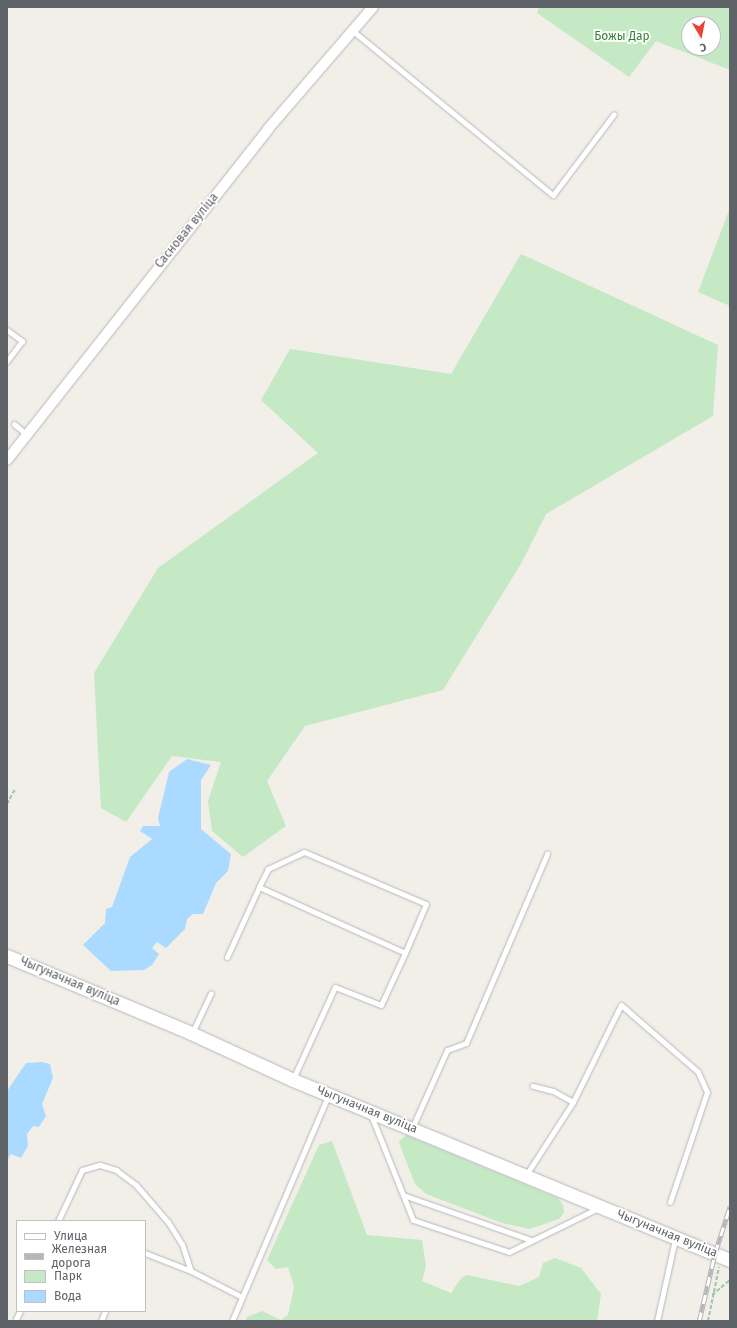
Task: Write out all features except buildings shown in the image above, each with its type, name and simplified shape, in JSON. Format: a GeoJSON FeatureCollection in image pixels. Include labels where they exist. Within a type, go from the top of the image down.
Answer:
{"type":"FeatureCollection","features":[{"type":"Feature","properties":{"kind":"street","name":"Сасновая вуліца"},"geometry":{"type":"LineString","coordinates":[[7,460],[268,129],[373,7]]}},
{"type":"Feature","properties":{"kind":"street","name":"Чыгуначная вуліца"},"geometry":{"type":"LineString","coordinates":[[7,956],[191,1034],[328,1095],[412,1128],[726,1258]]}},
{"type":"Feature","properties":{"kind":"lane"},"geometry":{"type":"LineString","coordinates":[[353,31],[553,195],[614,114]]}},
{"type":"Feature","properties":{"kind":"lane"},"geometry":{"type":"LineString","coordinates":[[7,330],[22,341],[7,361]]}},
{"type":"Feature","properties":{"kind":"lane"},"geometry":{"type":"LineString","coordinates":[[14,424],[27,435]]}},
{"type":"Feature","properties":{"kind":"lane"},"geometry":{"type":"LineString","coordinates":[[227,957],[268,869],[304,852],[426,904],[381,1005],[335,987],[293,1080]]}},
{"type":"Feature","properties":{"kind":"lane"},"geometry":{"type":"LineString","coordinates":[[412,1128],[447,1050],[466,1043],[548,854]]}},
{"type":"Feature","properties":{"kind":"lane"},"geometry":{"type":"LineString","coordinates":[[259,887],[405,953]]}},
{"type":"Feature","properties":{"kind":"lane"},"geometry":{"type":"LineString","coordinates":[[191,1034],[211,993]]}},
{"type":"Feature","properties":{"kind":"lane"},"geometry":{"type":"LineString","coordinates":[[526,1175],[573,1102],[621,1005],[698,1072],[707,1092],[670,1202]]}},
{"type":"Feature","properties":{"kind":"lane"},"geometry":{"type":"LineString","coordinates":[[533,1086],[553,1091],[573,1102]]}},
{"type":"Feature","properties":{"kind":"lane"},"geometry":{"type":"LineString","coordinates":[[232,1321],[328,1095]]}},
{"type":"Feature","properties":{"kind":"lane"},"geometry":{"type":"LineString","coordinates":[[370,1112],[413,1220],[509,1252],[600,1207]]}},
{"type":"Feature","properties":{"kind":"lane"},"geometry":{"type":"LineString","coordinates":[[58,1220],[82,1170],[100,1165],[116,1170],[136,1185],[168,1222],[182,1244],[191,1271]]}},
{"type":"Feature","properties":{"kind":"lane"},"geometry":{"type":"LineString","coordinates":[[403,1195],[531,1240]]}},
{"type":"Feature","properties":{"kind":"lane"},"geometry":{"type":"LineString","coordinates":[[656,1321],[675,1238]]}},
{"type":"Feature","properties":{"kind":"lane"},"geometry":{"type":"LineString","coordinates":[[146,1253],[191,1271],[242,1297]]}},
{"type":"Feature","properties":{"kind":"lane"},"geometry":{"type":"LineString","coordinates":[[16,1319],[20,1312]]}},
{"type":"Feature","properties":{"kind":"path"},"geometry":{"type":"LineString","coordinates":[[7,804],[15,789]]}},
{"type":"Feature","properties":{"kind":"path"},"geometry":{"type":"LineString","coordinates":[[708,1321],[712,1296],[726,1258]]}},
{"type":"Feature","properties":{"kind":"path"},"geometry":{"type":"LineString","coordinates":[[712,1296],[730,1280]]}},
{"type":"Feature","properties":{"kind":"green space","name":"Божы Дар"},"geometry":{"type":"Polygon","coordinates":[[[539,7],[730,7],[730,70],[694,56],[721,56],[721,16],[681,16],[681,51],[656,41],[629,77],[537,13],[539,7]]]}},
{"type":"Feature","properties":{"kind":"green space"},"geometry":{"type":"Polygon","coordinates":[[[730,208],[730,306],[698,292],[730,208]]]}},
{"type":"Feature","properties":{"kind":"green space"},"geometry":{"type":"Polygon","coordinates":[[[521,254],[718,345],[713,416],[546,514],[522,562],[443,690],[305,726],[267,781],[286,826],[243,857],[212,831],[208,801],[221,762],[172,756],[126,822],[101,808],[94,673],[158,568],[318,453],[261,400],[290,349],[451,374],[521,254]]]}},
{"type":"Feature","properties":{"kind":"green space"},"geometry":{"type":"Polygon","coordinates":[[[406,1135],[558,1198],[563,1205],[564,1213],[559,1219],[530,1229],[502,1223],[426,1194],[415,1184],[401,1148],[399,1141],[406,1135]]]}},
{"type":"Feature","properties":{"kind":"green space"},"geometry":{"type":"Polygon","coordinates":[[[332,1141],[367,1235],[422,1240],[426,1266],[422,1281],[451,1293],[461,1278],[467,1275],[519,1286],[539,1277],[543,1263],[555,1258],[581,1268],[601,1294],[597,1321],[245,1321],[247,1317],[262,1311],[281,1320],[288,1315],[294,1287],[288,1267],[276,1269],[267,1260],[319,1145],[332,1141]]]}},
{"type":"Feature","properties":{"kind":"water"},"geometry":{"type":"Polygon","coordinates":[[[187,759],[211,765],[201,780],[201,829],[231,854],[228,871],[216,883],[203,914],[193,914],[187,919],[185,929],[166,948],[157,942],[152,948],[159,954],[152,965],[144,970],[111,971],[83,945],[105,923],[106,909],[112,907],[130,857],[152,839],[140,831],[143,826],[160,826],[158,818],[169,772],[187,759]]]}},
{"type":"Feature","properties":{"kind":"water"},"geometry":{"type":"Polygon","coordinates":[[[42,1062],[50,1064],[53,1078],[42,1104],[46,1116],[39,1127],[33,1126],[27,1134],[28,1146],[21,1158],[11,1154],[7,1160],[7,1091],[26,1063],[42,1062]]]}},
{"type":"Feature","properties":{"kind":"railway"},"geometry":{"type":"LineString","coordinates":[[699,1321],[715,1253],[730,1206]]}}]}
